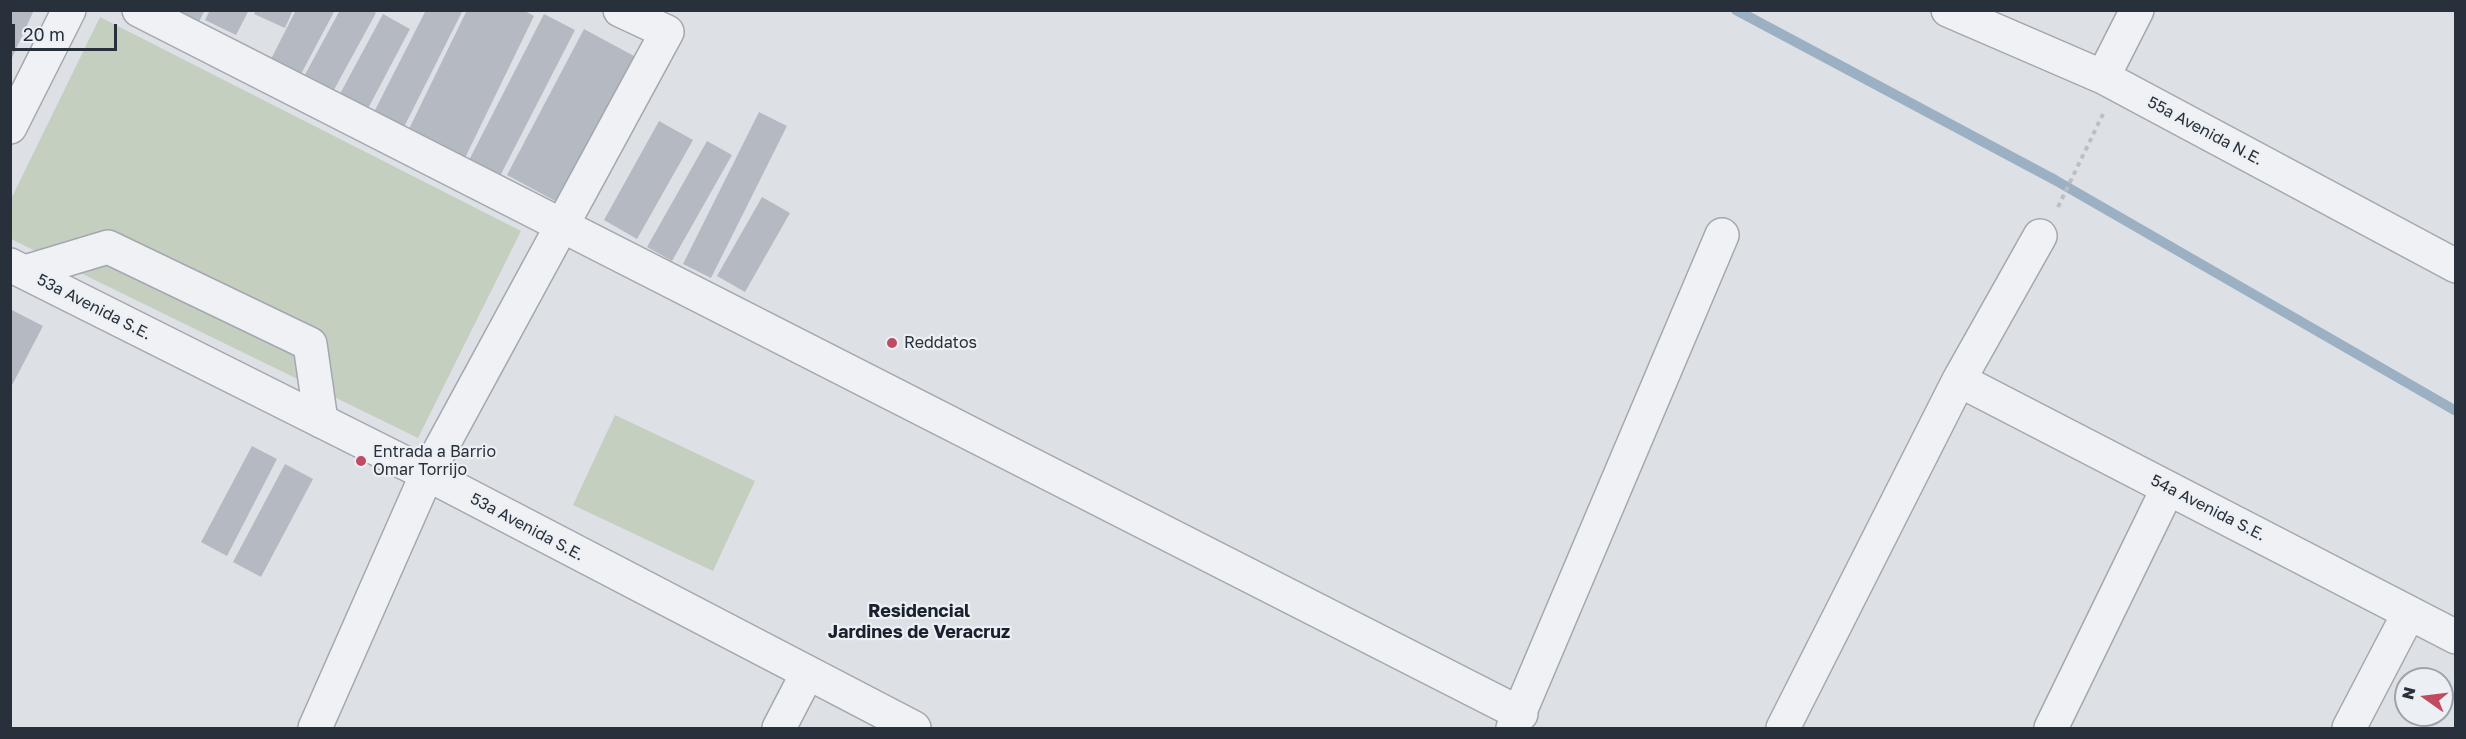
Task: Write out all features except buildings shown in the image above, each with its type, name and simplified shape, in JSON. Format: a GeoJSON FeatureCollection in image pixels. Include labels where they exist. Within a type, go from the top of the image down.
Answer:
{"type":"FeatureCollection","features":[{"type":"Feature","properties":{"kind":"street"},"geometry":{"type":"LineString","coordinates":[[10,127],[69,10]]}},
{"type":"Feature","properties":{"kind":"street"},"geometry":{"type":"LineString","coordinates":[[139,10],[563,226],[1517,721],[1722,235]]}},
{"type":"Feature","properties":{"kind":"street"},"geometry":{"type":"LineString","coordinates":[[315,729],[427,474],[667,32],[620,10]]}},
{"type":"Feature","properties":{"kind":"street","name":"55a Avenida N.E."},"geometry":{"type":"LineString","coordinates":[[1948,10],[2110,81],[2456,266]]}},
{"type":"Feature","properties":{"kind":"street"},"geometry":{"type":"LineString","coordinates":[[2110,81],[2137,10]]}},
{"type":"Feature","properties":{"kind":"street"},"geometry":{"type":"LineString","coordinates":[[1783,729],[1959,380],[2048,223]]}},
{"type":"Feature","properties":{"kind":"street"},"geometry":{"type":"LineString","coordinates":[[18,268],[108,247],[310,344],[321,421]]}},
{"type":"Feature","properties":{"kind":"street","name":"53a Avenida S.E."},"geometry":{"type":"LineString","coordinates":[[18,268],[427,474],[914,729]]}},
{"type":"Feature","properties":{"kind":"street","name":"54a Avenida S.E."},"geometry":{"type":"LineString","coordinates":[[1959,380],[2456,637]]}},
{"type":"Feature","properties":{"kind":"street"},"geometry":{"type":"LineString","coordinates":[[2051,729],[2168,488]]}},
{"type":"Feature","properties":{"kind":"street"},"geometry":{"type":"LineString","coordinates":[[2349,729],[2409,613]]}},
{"type":"Feature","properties":{"kind":"street"},"geometry":{"type":"LineString","coordinates":[[779,729],[807,674]]}},
{"type":"Feature","properties":{"kind":"path"},"geometry":{"type":"LineString","coordinates":[[2048,223],[2081,160],[2110,81]]}},
{"type":"Feature","properties":{"kind":"green space"},"geometry":{"type":"Polygon","coordinates":[[[100,17],[521,231],[418,438],[11,239],[10,201],[100,17]]]}},
{"type":"Feature","properties":{"kind":"green space"},"geometry":{"type":"Polygon","coordinates":[[[615,415],[755,481],[713,571],[573,505],[615,415]]]}},
{"type":"Feature","properties":{"kind":"waterway"},"geometry":{"type":"LineString","coordinates":[[1736,10],[2055,180],[2456,411]]}},
{"type":"Feature","properties":{"kind":"place","name":"Reddatos"},"geometry":{"type":"Point","coordinates":[892,343]}},
{"type":"Feature","properties":{"kind":"place","name":"Entrada a Barrio Omar Torrijo"},"geometry":{"type":"Point","coordinates":[361,461]}},
{"type":"Feature","properties":{"kind":"district","name":"Residencial Jardines de Veracruz"},"geometry":{"type":"Point","coordinates":[919,621]}}]}
